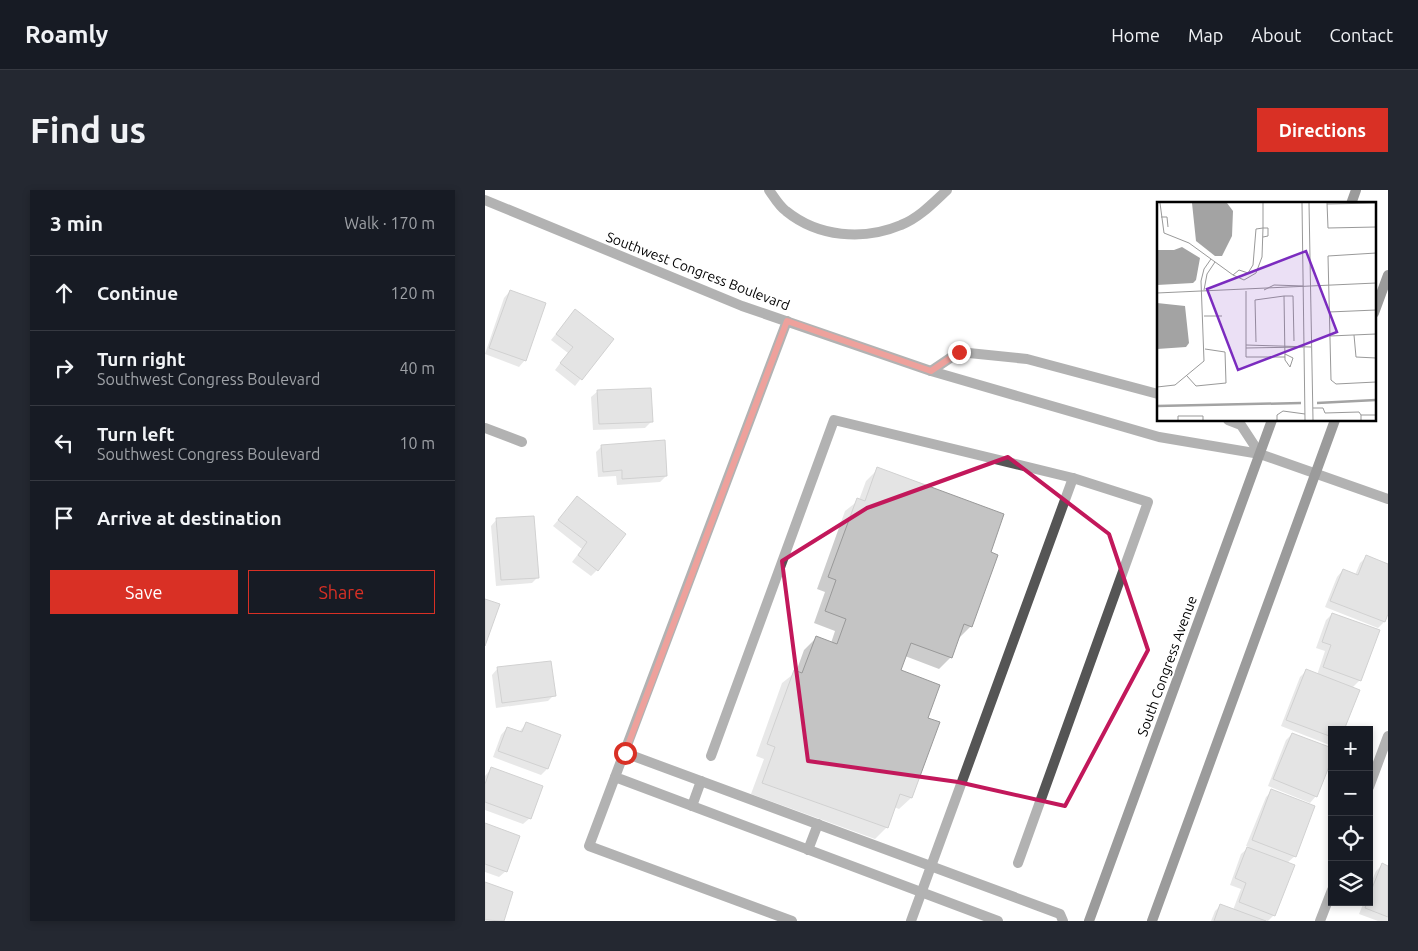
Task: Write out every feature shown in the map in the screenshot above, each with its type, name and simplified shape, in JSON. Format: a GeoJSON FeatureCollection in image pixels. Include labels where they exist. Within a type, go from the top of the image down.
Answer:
{"type":"FeatureCollection","features":[{"type":"Feature","properties":{"kind":"main road"},"geometry":{"type":"LineString","coordinates":[[1352,202],[1356,190]]}},
{"type":"Feature","properties":{"kind":"main road"},"geometry":{"type":"LineString","coordinates":[[1376,308],[1388,275]]}},
{"type":"Feature","properties":{"kind":"main road","name":"South Congress Avenue"},"geometry":{"type":"LineString","coordinates":[[1089,921],[1272,421]]}},
{"type":"Feature","properties":{"kind":"main road"},"geometry":{"type":"LineString","coordinates":[[1152,921],[1335,421]]}},
{"type":"Feature","properties":{"kind":"street"},"geometry":{"type":"LineString","coordinates":[[769,190],[785,210],[811,227],[841,235],[873,234],[903,225],[929,207],[947,190]]}},
{"type":"Feature","properties":{"kind":"street","name":"Southwest Congress Boulevard"},"geometry":{"type":"LineString","coordinates":[[485,200],[742,306],[931,371],[1159,437],[1260,454],[1388,499]]}},
{"type":"Feature","properties":{"kind":"street"},"geometry":{"type":"LineString","coordinates":[[787,321],[589,846],[792,921]]}},
{"type":"Feature","properties":{"kind":"street"},"geometry":{"type":"LineString","coordinates":[[931,371],[959,352],[969,353],[1027,359],[1157,394]]}},
{"type":"Feature","properties":{"kind":"street"},"geometry":{"type":"LineString","coordinates":[[711,756],[834,420],[1073,478],[1148,502],[1018,863]]}},
{"type":"Feature","properties":{"kind":"street"},"geometry":{"type":"LineString","coordinates":[[1231,421],[1241,425],[1260,454]]}},
{"type":"Feature","properties":{"kind":"street"},"geometry":{"type":"LineString","coordinates":[[485,428],[522,442]]}},
{"type":"Feature","properties":{"kind":"street"},"geometry":{"type":"LineString","coordinates":[[911,921],[1073,478]]}},
{"type":"Feature","properties":{"kind":"street"},"geometry":{"type":"LineString","coordinates":[[1373,777],[1388,738]]}},
{"type":"Feature","properties":{"kind":"street"},"geometry":{"type":"LineString","coordinates":[[625,753],[1060,914],[1063,921]]}},
{"type":"Feature","properties":{"kind":"street"},"geometry":{"type":"LineString","coordinates":[[615,777],[998,921]]}},
{"type":"Feature","properties":{"kind":"street"},"geometry":{"type":"LineString","coordinates":[[692,806],[701,781]]}},
{"type":"Feature","properties":{"kind":"street"},"geometry":{"type":"LineString","coordinates":[[808,850],[818,824]]}},
{"type":"Feature","properties":{"kind":"street"},"geometry":{"type":"LineString","coordinates":[[1320,921],[1328,900]]}},
{"type":"Feature","properties":{"kind":"highlighted area"},"geometry":{"type":"Polygon","coordinates":[[[1008,457],[1109,534],[1148,650],[1065,806],[958,782],[808,761],[782,561],[867,508],[1008,457]]]}},
{"type":"Feature","properties":{"kind":"building"},"geometry":{"type":"Polygon","coordinates":[[[510,290],[546,303],[526,361],[489,348],[510,290]]]}},
{"type":"Feature","properties":{"kind":"building"},"geometry":{"type":"Polygon","coordinates":[[[575,309],[614,339],[582,380],[560,363],[573,347],[556,334],[575,309]]]}},
{"type":"Feature","properties":{"kind":"building"},"geometry":{"type":"Polygon","coordinates":[[[651,388],[653,422],[599,424],[597,390],[651,388]]]}},
{"type":"Feature","properties":{"kind":"building"},"geometry":{"type":"Polygon","coordinates":[[[665,440],[667,476],[622,479],[622,470],[603,472],[601,445],[665,440]]]}},
{"type":"Feature","properties":{"kind":"building"},"geometry":{"type":"Polygon","coordinates":[[[877,467],[1004,514],[991,552],[998,555],[972,627],[964,624],[952,658],[911,643],[901,670],[940,685],[928,718],[940,722],[912,798],[900,794],[888,828],[762,783],[775,747],[767,744],[794,670],[802,673],[816,636],[837,644],[846,619],[825,611],[836,580],[828,577],[857,498],[865,501],[877,467]]]}},
{"type":"Feature","properties":{"kind":"building"},"geometry":{"type":"Polygon","coordinates":[[[577,496],[626,534],[598,571],[578,555],[587,542],[558,520],[577,496]]]}},
{"type":"Feature","properties":{"kind":"building"},"geometry":{"type":"Polygon","coordinates":[[[534,516],[539,578],[501,580],[496,518],[534,516]]]}},
{"type":"Feature","properties":{"kind":"building"},"geometry":{"type":"Polygon","coordinates":[[[1366,555],[1388,564],[1388,614],[1385,622],[1330,601],[1343,569],[1358,575],[1366,555]]]}},
{"type":"Feature","properties":{"kind":"building"},"geometry":{"type":"Polygon","coordinates":[[[485,599],[500,604],[485,646],[485,599]]]}},
{"type":"Feature","properties":{"kind":"building"},"geometry":{"type":"Polygon","coordinates":[[[1332,613],[1380,630],[1361,681],[1323,667],[1331,645],[1322,642],[1332,613]]]}},
{"type":"Feature","properties":{"kind":"building"},"geometry":{"type":"Polygon","coordinates":[[[551,661],[556,696],[502,703],[497,667],[551,661]]]}},
{"type":"Feature","properties":{"kind":"building"},"geometry":{"type":"Polygon","coordinates":[[[1306,669],[1360,690],[1346,726],[1328,726],[1328,736],[1286,720],[1306,669]]]}},
{"type":"Feature","properties":{"kind":"building"},"geometry":{"type":"Polygon","coordinates":[[[526,722],[561,735],[548,769],[498,751],[507,727],[522,732],[526,722]]]}},
{"type":"Feature","properties":{"kind":"building"},"geometry":{"type":"Polygon","coordinates":[[[1292,733],[1328,746],[1328,769],[1317,797],[1273,779],[1292,733]]]}},
{"type":"Feature","properties":{"kind":"building"},"geometry":{"type":"Polygon","coordinates":[[[491,767],[543,786],[531,819],[485,802],[485,784],[491,767]]]}},
{"type":"Feature","properties":{"kind":"building"},"geometry":{"type":"Polygon","coordinates":[[[1271,789],[1315,806],[1296,857],[1252,840],[1271,789]]]}},
{"type":"Feature","properties":{"kind":"building"},"geometry":{"type":"Polygon","coordinates":[[[485,823],[520,836],[507,872],[485,864],[485,823]]]}},
{"type":"Feature","properties":{"kind":"building"},"geometry":{"type":"Polygon","coordinates":[[[1247,847],[1295,865],[1275,916],[1239,902],[1246,883],[1235,878],[1247,847]]]}},
{"type":"Feature","properties":{"kind":"building"},"geometry":{"type":"Polygon","coordinates":[[[1382,863],[1388,866],[1388,917],[1365,908],[1366,906],[1373,906],[1373,886],[1382,863]]]}},
{"type":"Feature","properties":{"kind":"building"},"geometry":{"type":"Polygon","coordinates":[[[485,882],[513,892],[504,921],[485,920],[485,882]]]}},
{"type":"Feature","properties":{"kind":"building"},"geometry":{"type":"Polygon","coordinates":[[[1220,904],[1266,921],[1214,921],[1220,904]]]}},
{"type":"Feature","properties":{"kind":"route"},"geometry":{"type":"LineString","coordinates":[[625,753],[787,321],[931,371],[959,352]]}}]}
